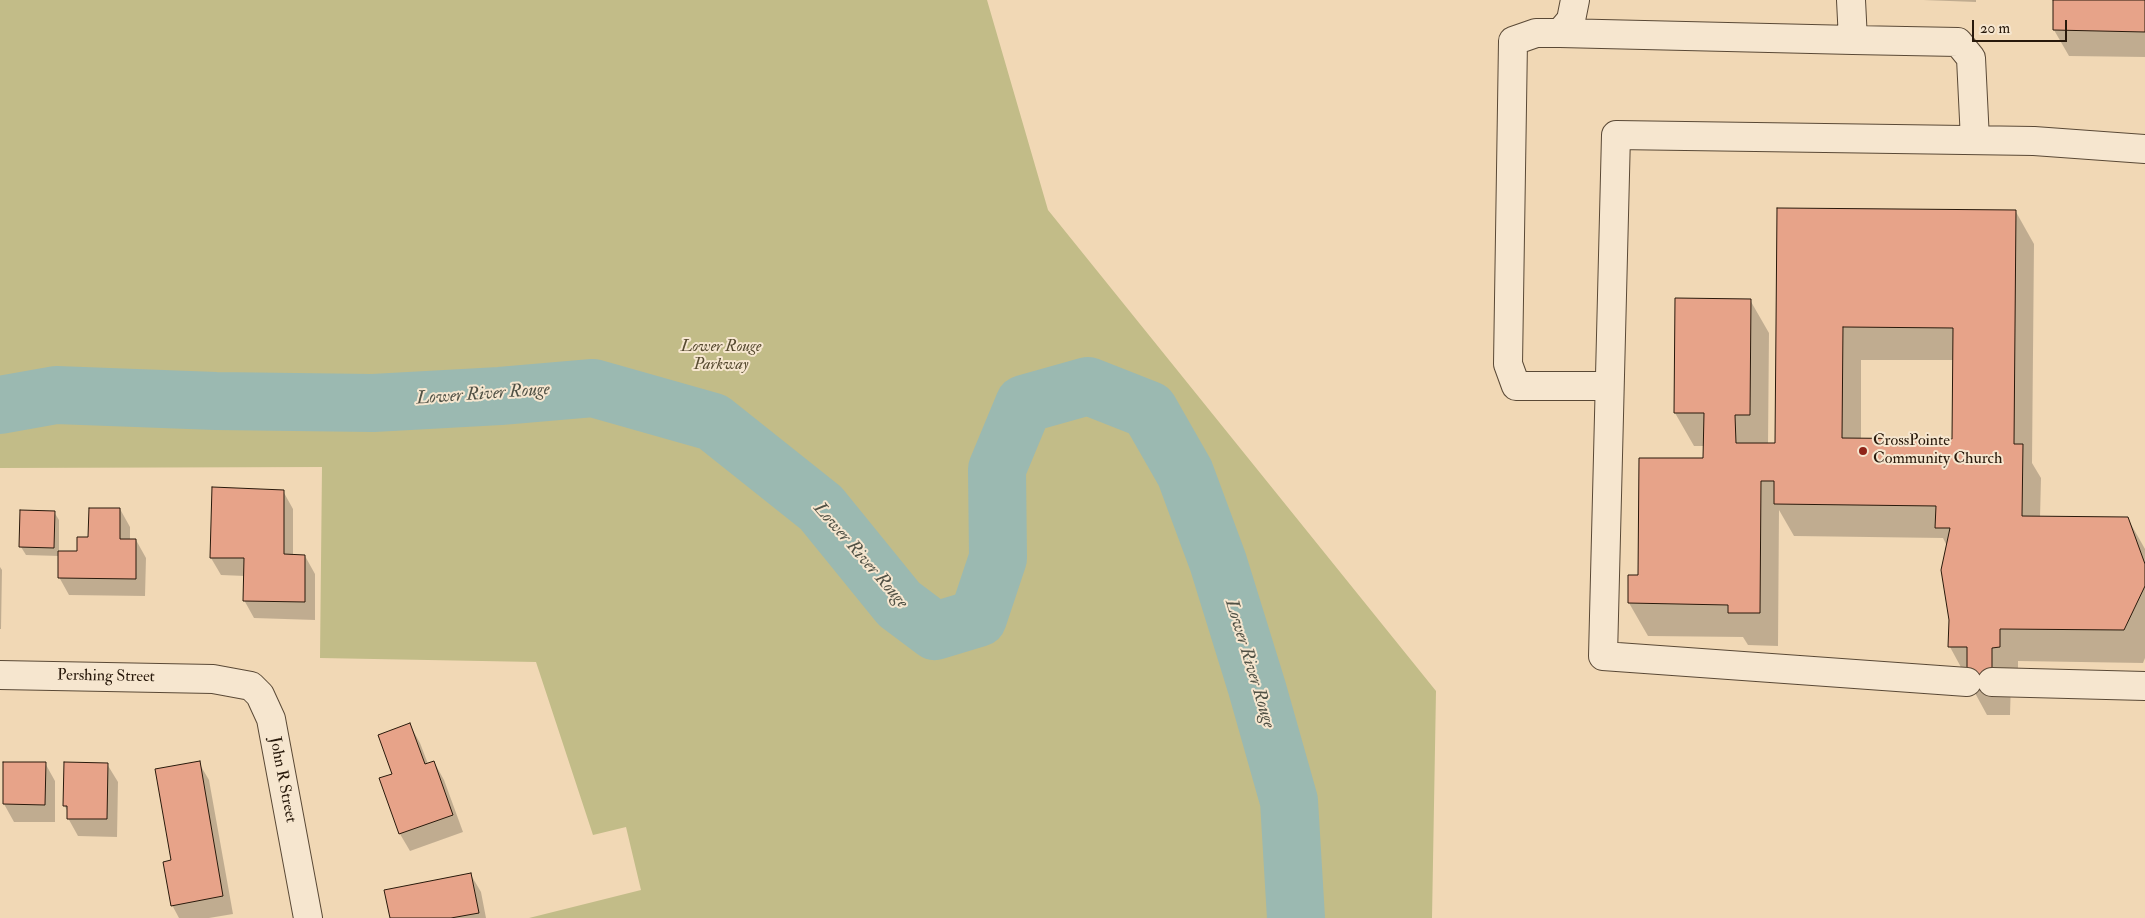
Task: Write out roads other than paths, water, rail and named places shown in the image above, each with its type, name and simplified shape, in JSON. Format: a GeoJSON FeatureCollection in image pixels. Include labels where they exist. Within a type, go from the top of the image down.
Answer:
{"type":"FeatureCollection","features":[{"type":"Feature","properties":{"kind":"street"},"geometry":{"type":"LineString","coordinates":[[1560,33],[1571,20],[1575,0]]}},
{"type":"Feature","properties":{"kind":"street"},"geometry":{"type":"LineString","coordinates":[[1851,0],[1853,40]]}},
{"type":"Feature","properties":{"kind":"street"},"geometry":{"type":"LineString","coordinates":[[1609,386],[1516,386],[1508,364],[1514,41],[1536,33],[1560,33],[1958,42],[1971,58],[1975,140]]}},
{"type":"Feature","properties":{"kind":"street"},"geometry":{"type":"LineString","coordinates":[[2145,149],[2034,141],[1616,135],[1602,656],[1980,682],[2145,686]]}},
{"type":"Feature","properties":{"kind":"street","name":"Pershing Street"},"geometry":{"type":"LineString","coordinates":[[0,675],[213,679]]}},
{"type":"Feature","properties":{"kind":"street","name":"John R Street"},"geometry":{"type":"LineString","coordinates":[[213,679],[252,686],[260,695],[271,719],[308,918]]}},
{"type":"Feature","properties":{"kind":"waterway","name":"Lower River Rouge"},"geometry":{"type":"LineString","coordinates":[[0,405],[56,395],[216,401],[373,403],[500,396],[593,388],[713,422],[821,508],[899,604],[935,631],[978,618],[998,558],[997,469],[1024,404],[1088,386],[1149,410],[1185,473],[1218,562],[1257,688],[1289,801],[1296,918]]}},
{"type":"Feature","properties":{"kind":"place","name":"CrossPointe Community Church"},"geometry":{"type":"Point","coordinates":[1863,451]}},
{"type":"Feature","properties":{"kind":"park label","name":"Lower Rouge Parkway"},"geometry":{"type":"Point","coordinates":[721,357]}}]}
